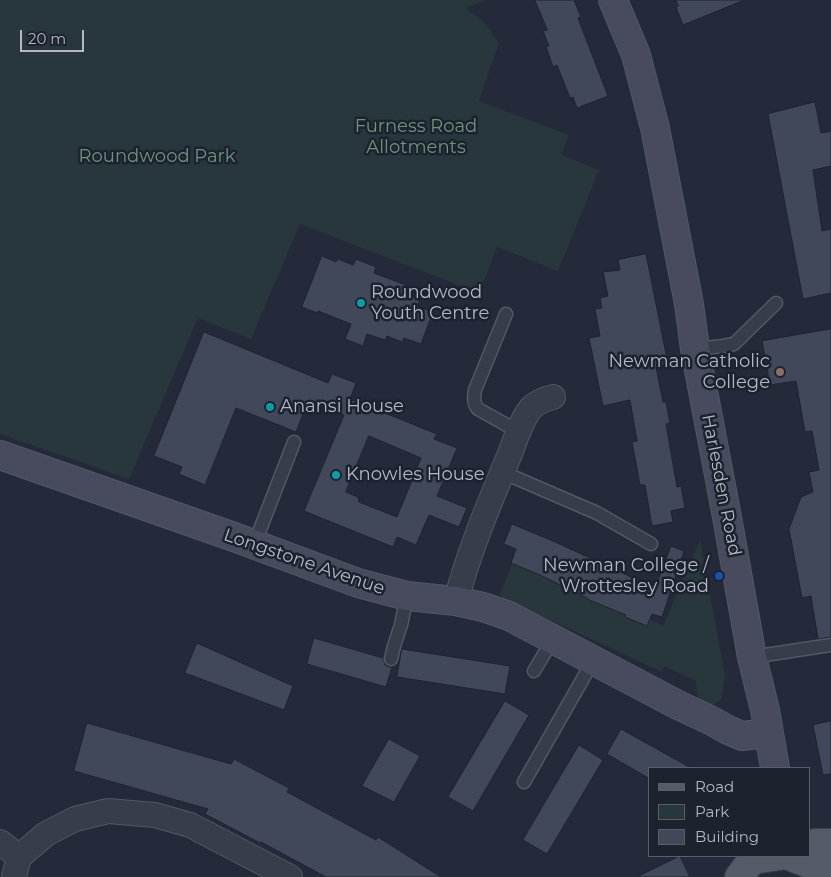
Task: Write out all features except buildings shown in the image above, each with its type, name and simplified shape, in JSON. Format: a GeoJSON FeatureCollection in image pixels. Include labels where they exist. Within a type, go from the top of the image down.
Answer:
{"type":"FeatureCollection","features":[{"type":"Feature","properties":{"kind":"main road"},"geometry":{"type":"LineString","coordinates":[[811,846],[816,843],[831,843]]}},
{"type":"Feature","properties":{"kind":"main road"},"geometry":{"type":"LineString","coordinates":[[745,869],[776,857]]}},
{"type":"Feature","properties":{"kind":"main road"},"geometry":{"type":"LineString","coordinates":[[774,877],[786,857]]}},
{"type":"Feature","properties":{"kind":"main road"},"geometry":{"type":"LineString","coordinates":[[790,857],[812,865],[831,864]]}},
{"type":"Feature","properties":{"kind":"street","name":"Harlesden Road"},"geometry":{"type":"LineString","coordinates":[[613,0],[636,55],[655,128],[774,767]]}},
{"type":"Feature","properties":{"kind":"street"},"geometry":{"type":"LineString","coordinates":[[456,601],[469,557],[526,417],[532,407],[553,397]]}},
{"type":"Feature","properties":{"kind":"street","name":"Longstone Avenue"},"geometry":{"type":"LineString","coordinates":[[0,455],[358,583],[407,596],[456,601],[483,607],[509,616],[712,721],[740,720],[767,722]]}},
{"type":"Feature","properties":{"kind":"street"},"geometry":{"type":"LineString","coordinates":[[0,842],[16,867],[46,834],[75,819],[108,811],[155,815],[190,825],[290,877]]}},
{"type":"Feature","properties":{"kind":"lane"},"geometry":{"type":"LineString","coordinates":[[695,349],[734,344],[776,303]]}},
{"type":"Feature","properties":{"kind":"lane"},"geometry":{"type":"LineString","coordinates":[[506,314],[475,390],[474,401],[478,409],[519,432]]}},
{"type":"Feature","properties":{"kind":"lane"},"geometry":{"type":"LineString","coordinates":[[254,545],[294,442]]}},
{"type":"Feature","properties":{"kind":"lane"},"geometry":{"type":"LineString","coordinates":[[502,472],[597,513],[651,544]]}},
{"type":"Feature","properties":{"kind":"lane"},"geometry":{"type":"LineString","coordinates":[[391,659],[402,625],[407,596]]}},
{"type":"Feature","properties":{"kind":"lane"},"geometry":{"type":"LineString","coordinates":[[534,671],[553,639]]}},
{"type":"Feature","properties":{"kind":"lane"},"geometry":{"type":"LineString","coordinates":[[752,657],[831,645]]}},
{"type":"Feature","properties":{"kind":"lane"},"geometry":{"type":"LineString","coordinates":[[524,782],[593,661]]}},
{"type":"Feature","properties":{"kind":"green space","name":"Roundwood Park"},"geometry":{"type":"Polygon","coordinates":[[[0,0],[486,0],[465,8],[488,27],[499,43],[479,101],[569,135],[561,155],[599,170],[558,271],[497,247],[479,293],[300,224],[251,339],[198,318],[129,479],[0,434],[0,0]]]}},
{"type":"Feature","properties":{"kind":"green space"},"geometry":{"type":"Polygon","coordinates":[[[700,540],[725,676],[722,698],[711,707],[698,701],[696,681],[664,666],[662,672],[499,596],[516,555],[663,626],[700,540]]]}},
{"type":"Feature","properties":{"kind":"place","name":"Roundwood Youth Centre"},"geometry":{"type":"Point","coordinates":[361,303]}},
{"type":"Feature","properties":{"kind":"place","name":"Newman Catholic College"},"geometry":{"type":"Point","coordinates":[780,372]}},
{"type":"Feature","properties":{"kind":"place","name":"Anansi House"},"geometry":{"type":"Point","coordinates":[270,407]}},
{"type":"Feature","properties":{"kind":"place","name":"Knowles House"},"geometry":{"type":"Point","coordinates":[336,475]}},
{"type":"Feature","properties":{"kind":"place","name":"Newman College / Wrottesley Road"},"geometry":{"type":"Point","coordinates":[719,576]}},
{"type":"Feature","properties":{"kind":"park label","name":"Furness Road Allotments"},"geometry":{"type":"Point","coordinates":[416,137]}}]}
